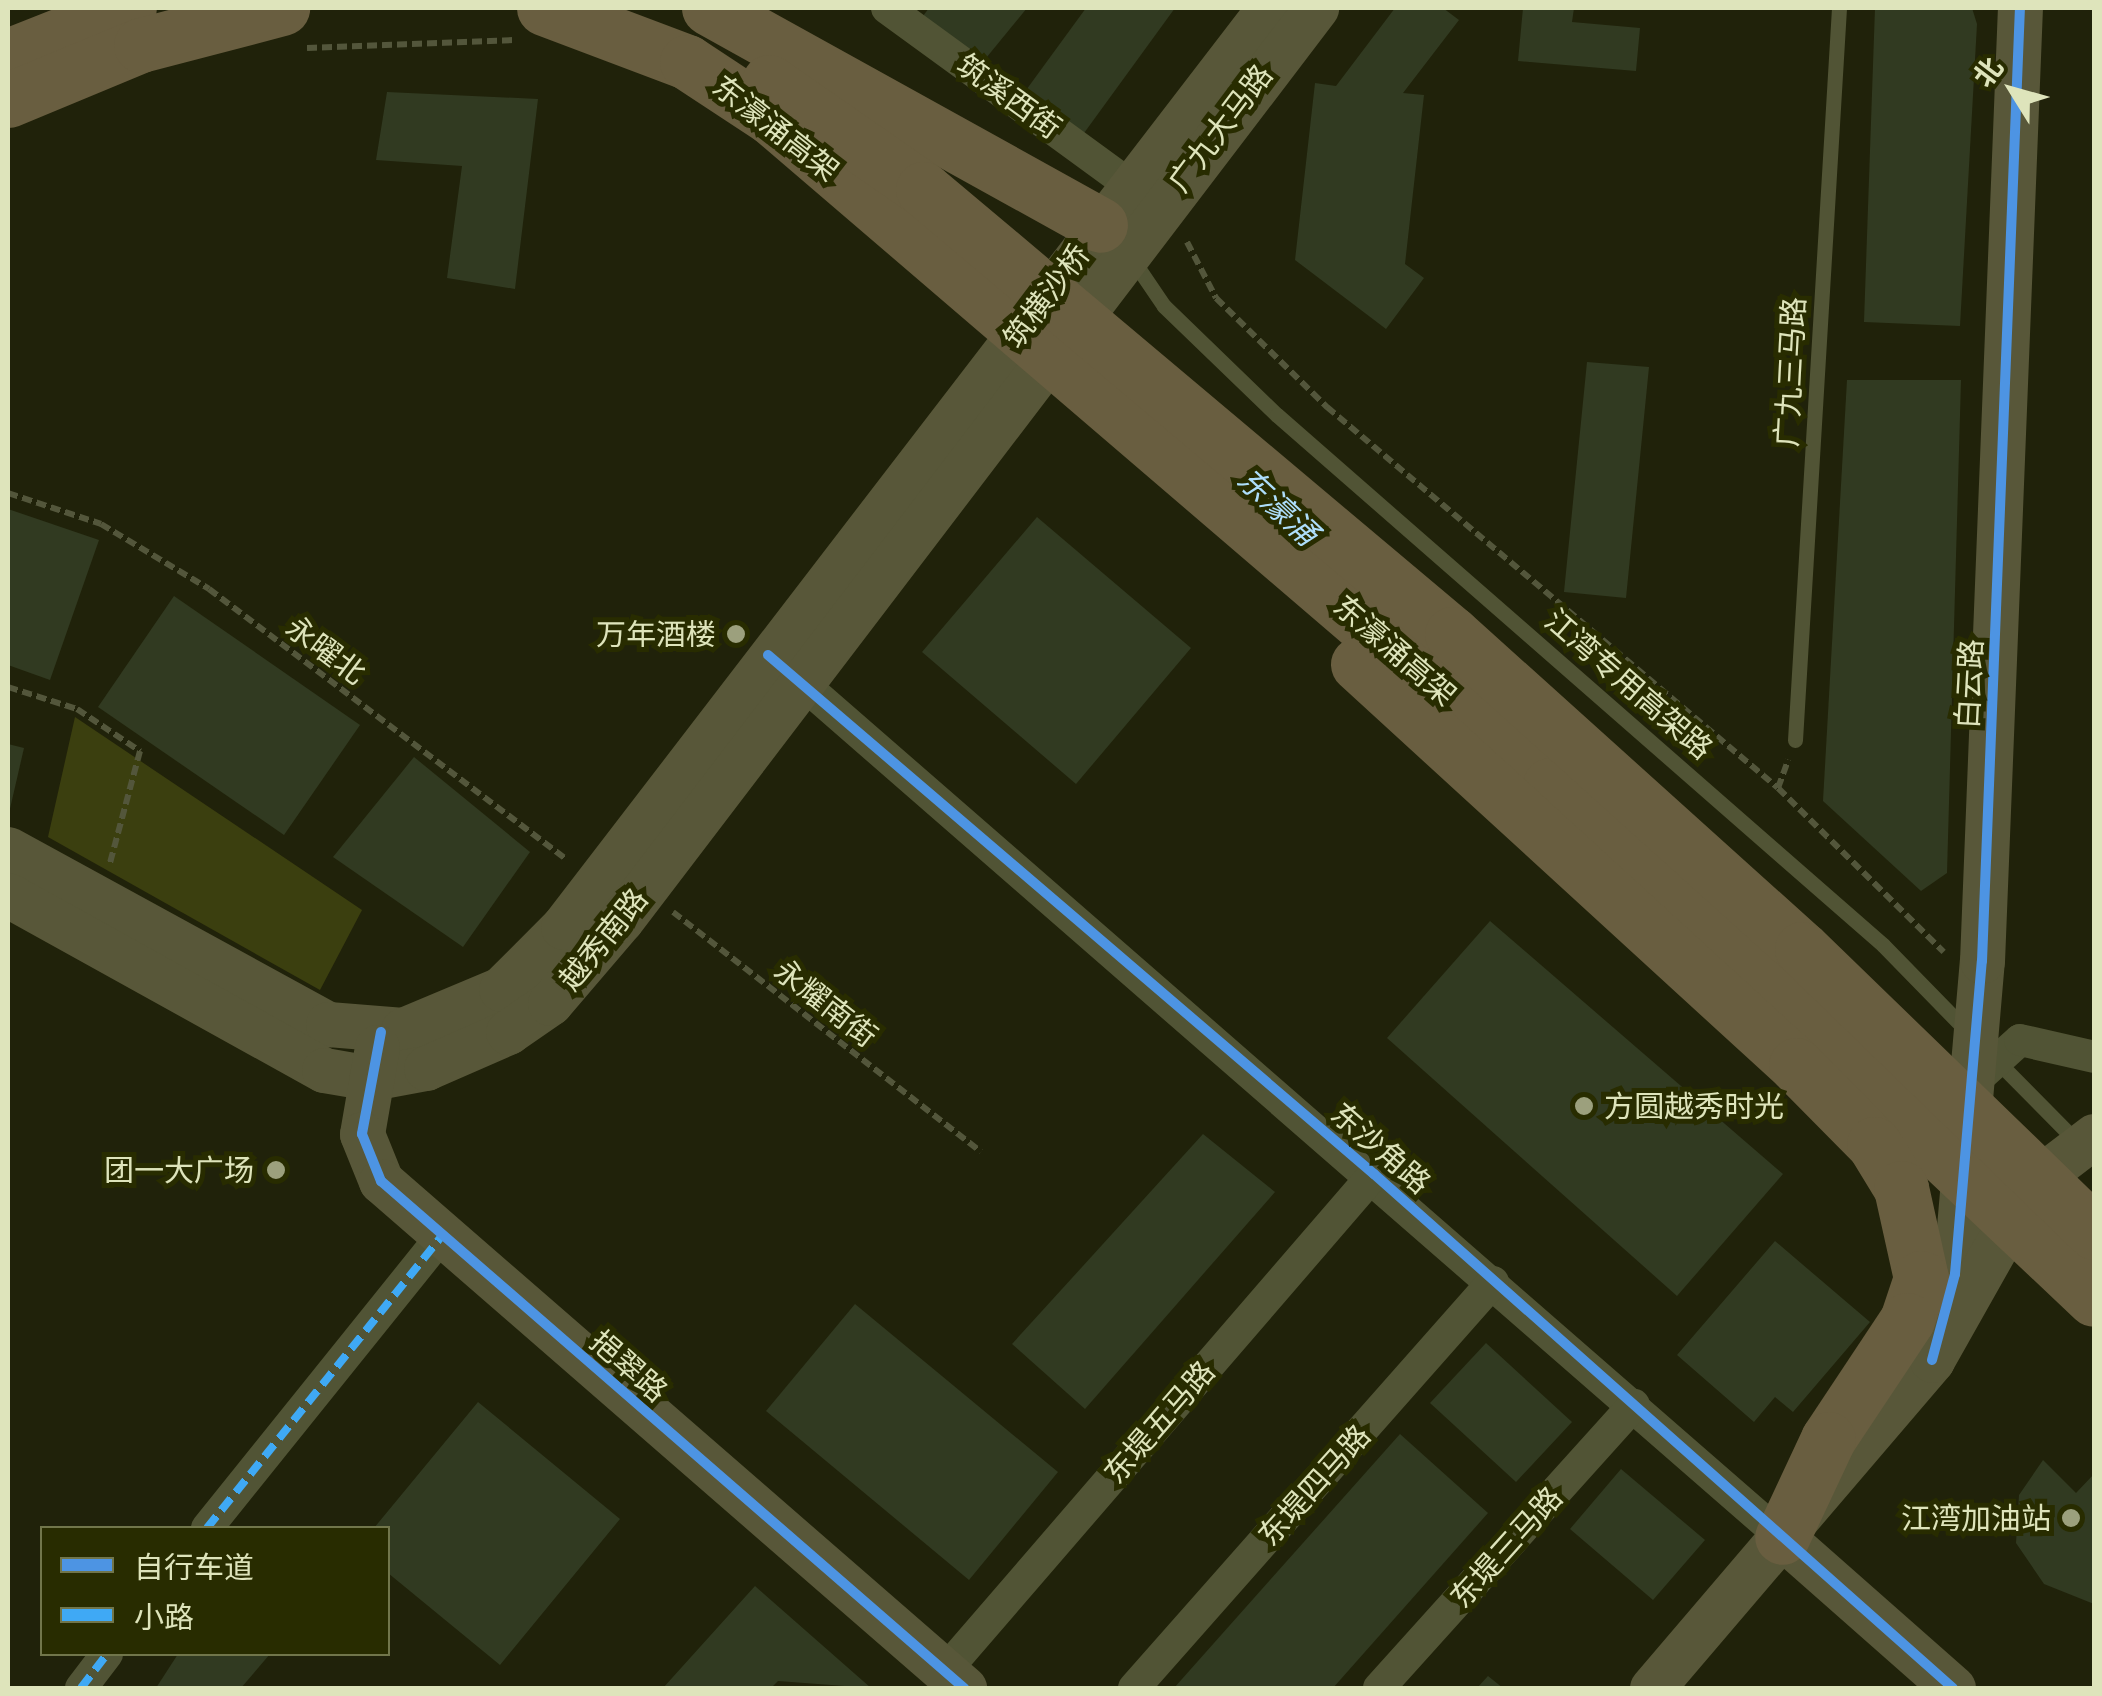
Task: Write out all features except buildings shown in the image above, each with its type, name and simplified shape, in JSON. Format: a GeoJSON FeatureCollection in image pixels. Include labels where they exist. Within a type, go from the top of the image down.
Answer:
{"type":"FeatureCollection","features":[{"type":"Feature","properties":{"kind":"highway"},"geometry":{"type":"LineString","coordinates":[[8,56],[129,8]]}},
{"type":"Feature","properties":{"kind":"highway"},"geometry":{"type":"LineString","coordinates":[[8,97],[179,26],[258,8]]}},
{"type":"Feature","properties":{"kind":"highway"},"geometry":{"type":"LineString","coordinates":[[708,8],[1131,215]]}},
{"type":"Feature","properties":{"kind":"highway","name":"东濠涌高架"},"geometry":{"type":"LineString","coordinates":[[547,20],[640,40],[732,88],[1018,370],[1550,785],[2094,1299]]}},
{"type":"Feature","properties":{"kind":"highway","name":"东濠涌高架"},"geometry":{"type":"LineString","coordinates":[[547,20],[739,64],[878,154],[1452,634],[1802,949],[2094,1232]]}},
{"type":"Feature","properties":{"kind":"highway"},"geometry":{"type":"LineString","coordinates":[[8,97],[158,39],[291,28]]}},
{"type":"Feature","properties":{"kind":"highway"},"geometry":{"type":"LineString","coordinates":[[1018,370],[1376,682],[1856,1122],[1901,1188],[1921,1278],[1907,1320],[1828,1439],[1782,1536]]}},
{"type":"Feature","properties":{"kind":"main road","name":"广九大马路"},"geometry":{"type":"LineString","coordinates":[[1131,215],[1269,8]]}},
{"type":"Feature","properties":{"kind":"main road","name":"广九大马路"},"geometry":{"type":"LineString","coordinates":[[1131,215],[1316,8]]}},
{"type":"Feature","properties":{"kind":"main road","name":"白云路"},"geometry":{"type":"LineString","coordinates":[[1932,1360],[1955,1274],[1982,961],[2020,8]]}},
{"type":"Feature","properties":{"kind":"main road","name":"筑横沙桥"},"geometry":{"type":"LineString","coordinates":[[1018,370],[1131,215]]}},
{"type":"Feature","properties":{"kind":"main road","name":"越秀南路"},"geometry":{"type":"LineString","coordinates":[[8,849],[102,894],[328,1024],[380,1032],[454,1015],[501,989],[784,668],[1018,370]]}},
{"type":"Feature","properties":{"kind":"main road","name":"越秀南路"},"geometry":{"type":"LineString","coordinates":[[8,895],[281,1049],[371,1078],[426,1068],[508,1032],[550,1003],[644,890],[784,668]]}},
{"type":"Feature","properties":{"kind":"main road","name":"挹翠路"},"geometry":{"type":"LineString","coordinates":[[380,1032],[371,1078],[367,1162],[441,1237],[954,1680]]}},
{"type":"Feature","properties":{"kind":"main road"},"geometry":{"type":"LineString","coordinates":[[1652,1688],[1932,1360],[2031,1184],[2094,1136]]}},
{"type":"Feature","properties":{"kind":"main road","name":"东沙角路"},"geometry":{"type":"LineString","coordinates":[[1782,1536],[1954,1688]]}},
{"type":"Feature","properties":{"kind":"street","name":"筑溪西街"},"geometry":{"type":"LineString","coordinates":[[887,8],[1131,215]]}},
{"type":"Feature","properties":{"kind":"street","name":"东沙角路"},"geometry":{"type":"LineString","coordinates":[[784,668],[1374,1174],[1782,1536]]}},
{"type":"Feature","properties":{"kind":"street"},"geometry":{"type":"LineString","coordinates":[[1970,1085],[2020,1040],[2094,1057]]}},
{"type":"Feature","properties":{"kind":"street","name":"东堤五马路"},"geometry":{"type":"LineString","coordinates":[[954,1680],[1374,1174]]}},
{"type":"Feature","properties":{"kind":"street"},"geometry":{"type":"LineString","coordinates":[[210,1526],[441,1237]]}},
{"type":"Feature","properties":{"kind":"street","name":"东堤四马路"},"geometry":{"type":"LineString","coordinates":[[1134,1688],[1494,1282]]}},
{"type":"Feature","properties":{"kind":"street","name":"东堤三马路"},"geometry":{"type":"LineString","coordinates":[[1379,1688],[1634,1406]]}},
{"type":"Feature","properties":{"kind":"street"},"geometry":{"type":"LineString","coordinates":[[81,1688],[105,1656]]}},
{"type":"Feature","properties":{"kind":"lane","name":"广九三马路"},"geometry":{"type":"LineString","coordinates":[[1795,740],[1839,8]]}},
{"type":"Feature","properties":{"kind":"lane","name":"江湾专用高架路"},"geometry":{"type":"LineString","coordinates":[[1131,215],[1146,286],[1235,376],[1883,945],[2094,1160]]}},
{"type":"Feature","properties":{"kind":"path"},"geometry":{"type":"LineString","coordinates":[[291,28],[336,40],[547,20]]}},
{"type":"Feature","properties":{"kind":"path"},"geometry":{"type":"LineString","coordinates":[[1131,215],[1327,407],[1778,788],[1942,952],[1982,961]]}},
{"type":"Feature","properties":{"kind":"path"},"geometry":{"type":"LineString","coordinates":[[8,687],[77,709],[140,751],[102,894]]}},
{"type":"Feature","properties":{"kind":"green space"},"geometry":{"type":"Polygon","coordinates":[[[75,717],[362,910],[320,990],[48,837],[75,717]]]}},
{"type":"Feature","properties":{"kind":"marked path"},"geometry":{"type":"LineString","coordinates":[[209,1526],[441,1237]]}},
{"type":"Feature","properties":{"kind":"marked path"},"geometry":{"type":"LineString","coordinates":[[81,1688],[105,1656]]}},
{"type":"Feature","properties":{"kind":"cycle path"},"geometry":{"type":"LineString","coordinates":[[1932,1360],[1955,1274],[1982,961],[2020,8]]}},
{"type":"Feature","properties":{"kind":"cycle path"},"geometry":{"type":"LineString","coordinates":[[768,655],[1374,1174],[1953,1688]]}},
{"type":"Feature","properties":{"kind":"cycle path"},"geometry":{"type":"LineString","coordinates":[[381,1032],[362,1134],[381,1181],[964,1688]]}},
{"type":"Feature","properties":{"kind":"place","name":"万年酒楼"},"geometry":{"type":"Point","coordinates":[736,634]}},
{"type":"Feature","properties":{"kind":"place","name":"方圆越秀时光"},"geometry":{"type":"Point","coordinates":[1584,1106]}},
{"type":"Feature","properties":{"kind":"place","name":"团一大广场"},"geometry":{"type":"Point","coordinates":[276,1170]}},
{"type":"Feature","properties":{"kind":"place","name":"江湾加油站"},"geometry":{"type":"Point","coordinates":[2071,1518]}},
{"type":"Feature","properties":{"kind":"water label","name":"东濠涌"},"geometry":{"type":"Point","coordinates":[1278,506]}}]}
